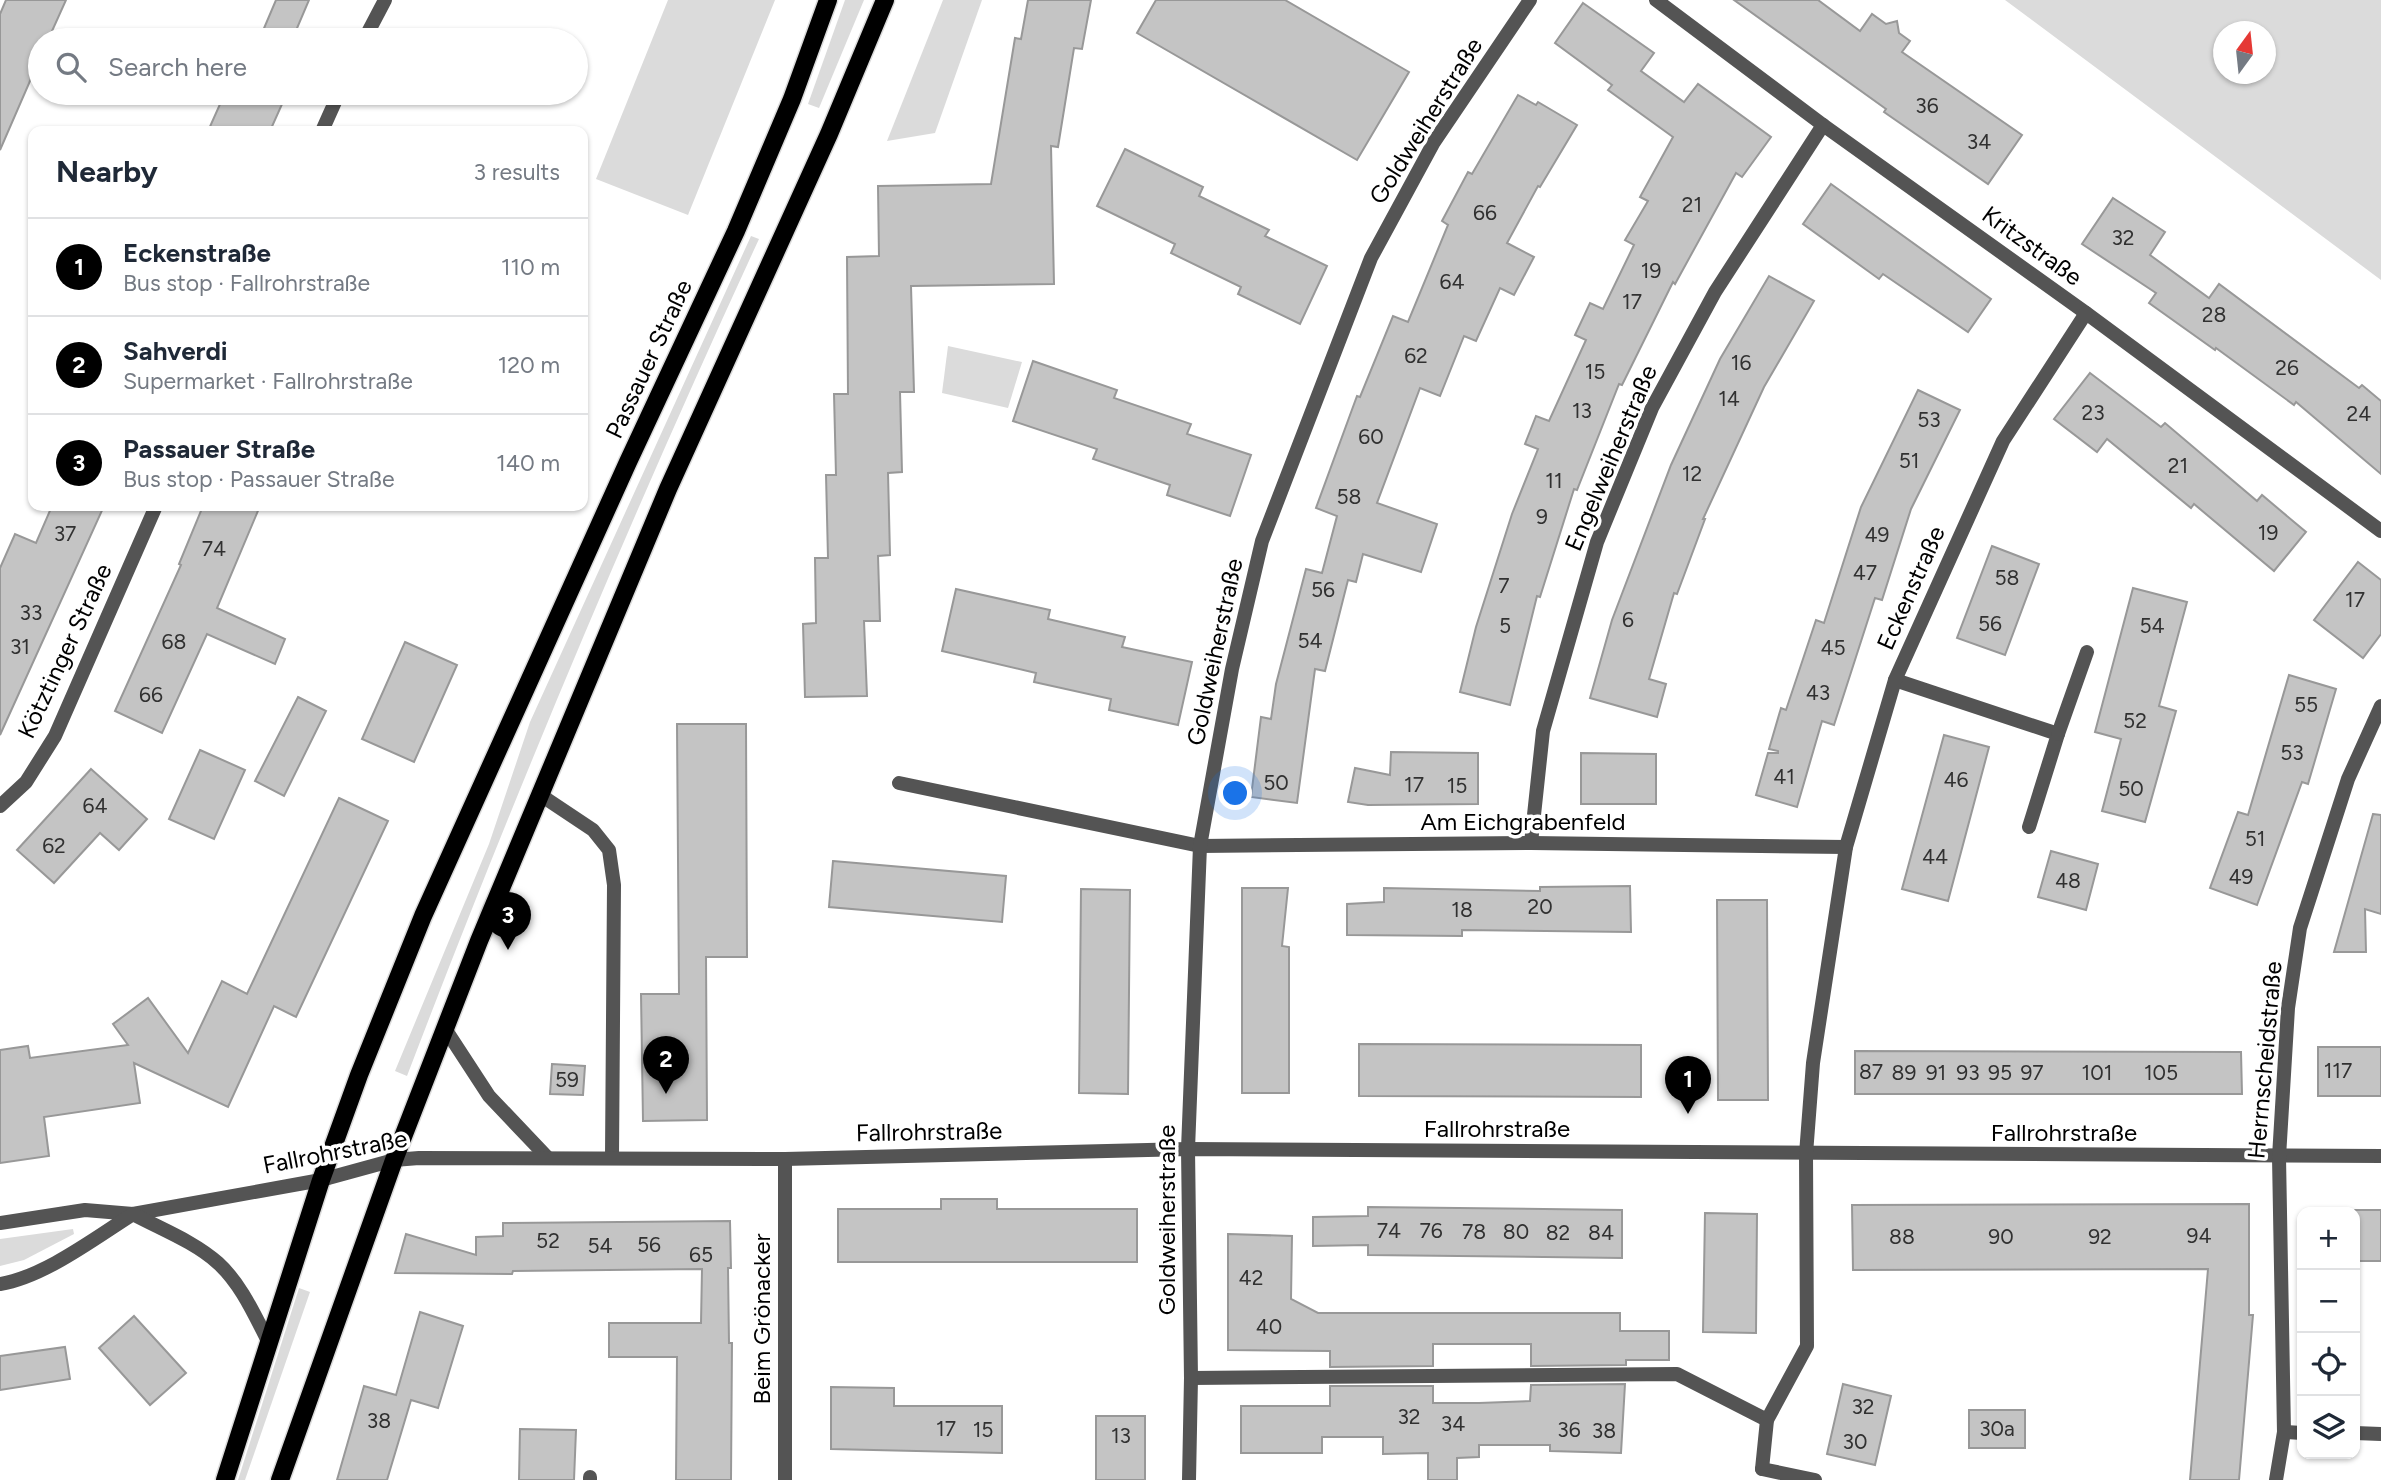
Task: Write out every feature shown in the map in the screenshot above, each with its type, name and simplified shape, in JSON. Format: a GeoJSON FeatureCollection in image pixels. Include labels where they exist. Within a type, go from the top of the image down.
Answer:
{"type":"FeatureCollection","features":[{"type":"Feature","properties":{"kind":"main road","name":"Passauer Straße"},"geometry":{"type":"LineString","coordinates":[[225,1480],[321,1180],[359,1075],[423,916],[736,231],[792,99],[828,0]]}},
{"type":"Feature","properties":{"kind":"main road"},"geometry":{"type":"LineString","coordinates":[[280,1480],[444,1027],[539,794],[668,489],[829,134],[885,0]]}},
{"type":"Feature","properties":{"kind":"street"},"geometry":{"type":"LineString","coordinates":[[371,28],[385,0]]}},
{"type":"Feature","properties":{"kind":"street","name":"Goldweiherstraße"},"geometry":{"type":"LineString","coordinates":[[1189,1480],[1191,1378],[1188,1149],[1200,846],[1232,669],[1262,541],[1371,258],[1434,142],[1530,0]]}},
{"type":"Feature","properties":{"kind":"street","name":"Kritzstraße"},"geometry":{"type":"LineString","coordinates":[[1656,0],[1823,125],[2086,313],[2381,531]]}},
{"type":"Feature","properties":{"kind":"street"},"geometry":{"type":"LineString","coordinates":[[324,126],[334,105]]}},
{"type":"Feature","properties":{"kind":"street","name":"Engelweiherstraße"},"geometry":{"type":"LineString","coordinates":[[1531,844],[1543,731],[1597,542],[1652,408],[1715,292],[1823,125]]}},
{"type":"Feature","properties":{"kind":"street","name":"Eckenstraße"},"geometry":{"type":"LineString","coordinates":[[1815,1480],[1762,1469],[1768,1420],[1807,1346],[1806,1154],[1813,1063],[1846,847],[1895,681],[2003,441],[2086,313]]}},
{"type":"Feature","properties":{"kind":"street","name":"Kötztinger Straße"},"geometry":{"type":"LineString","coordinates":[[0,806],[26,782],[55,736],[154,511]]}},
{"type":"Feature","properties":{"kind":"street"},"geometry":{"type":"LineString","coordinates":[[2029,827],[2087,652]]}},
{"type":"Feature","properties":{"kind":"street"},"geometry":{"type":"LineString","coordinates":[[1895,681],[2058,734]]}},
{"type":"Feature","properties":{"kind":"street","name":"Herrnscheidstraße"},"geometry":{"type":"LineString","coordinates":[[2276,1480],[2284,1432],[2279,1157],[2288,1008],[2300,928],[2348,779],[2381,706]]}},
{"type":"Feature","properties":{"kind":"street","name":"Am Eichgrabenfeld"},"geometry":{"type":"LineString","coordinates":[[899,783],[1200,846],[1531,844],[1846,847]]}},
{"type":"Feature","properties":{"kind":"street"},"geometry":{"type":"LineString","coordinates":[[539,794],[593,830],[609,850],[614,885],[612,1157]]}},
{"type":"Feature","properties":{"kind":"street"},"geometry":{"type":"LineString","coordinates":[[444,1027],[489,1096],[547,1157]]}},
{"type":"Feature","properties":{"kind":"street","name":"Fallrohrstraße"},"geometry":{"type":"LineString","coordinates":[[0,1223],[85,1210],[133,1214],[321,1180],[394,1160],[419,1158],[785,1159],[1188,1149],[2381,1156]]}},
{"type":"Feature","properties":{"kind":"street","name":"Beim Grönacker"},"geometry":{"type":"LineString","coordinates":[[785,1159],[785,1480]]}},
{"type":"Feature","properties":{"kind":"street","name":"Fallrohrstraße"},"geometry":{"type":"LineString","coordinates":[[0,1284],[40,1271],[133,1214]]}},
{"type":"Feature","properties":{"kind":"street","name":"Fallrohrstraße"},"geometry":{"type":"LineString","coordinates":[[133,1214],[192,1245],[217,1262],[236,1283],[268,1341]]}},
{"type":"Feature","properties":{"kind":"street"},"geometry":{"type":"LineString","coordinates":[[1191,1378],[1677,1374],[1768,1420]]}},
{"type":"Feature","properties":{"kind":"street"},"geometry":{"type":"LineString","coordinates":[[2284,1432],[2297,1433]]}},
{"type":"Feature","properties":{"kind":"street"},"geometry":{"type":"LineString","coordinates":[[2360,1433],[2381,1434]]}},
{"type":"Feature","properties":{"kind":"shaded area"},"geometry":{"type":"Polygon","coordinates":[[[668,0],[775,0],[688,215],[596,179],[668,0]]]}},
{"type":"Feature","properties":{"kind":"shaded area"},"geometry":{"type":"Polygon","coordinates":[[[845,0],[864,0],[819,108],[808,104],[845,0]]]}},
{"type":"Feature","properties":{"kind":"shaded area"},"geometry":{"type":"Polygon","coordinates":[[[943,0],[982,0],[935,133],[887,141],[943,0]]]}},
{"type":"Feature","properties":{"kind":"shaded area"},"geometry":{"type":"Polygon","coordinates":[[[2005,0],[2381,0],[2381,280],[2005,0]]]}},
{"type":"Feature","properties":{"kind":"shaded area"},"geometry":{"type":"Polygon","coordinates":[[[751,236],[759,239],[576,654],[407,1076],[395,1071],[489,844],[530,722],[751,236]]]}},
{"type":"Feature","properties":{"kind":"shaded area"},"geometry":{"type":"Polygon","coordinates":[[[948,346],[1022,362],[1008,408],[942,393],[948,346]]]}},
{"type":"Feature","properties":{"kind":"shaded area"},"geometry":{"type":"Polygon","coordinates":[[[73,1229],[74,1234],[24,1260],[0,1266],[0,1239],[73,1229]]]}},
{"type":"Feature","properties":{"kind":"shaded area"},"geometry":{"type":"Polygon","coordinates":[[[299,1288],[310,1292],[245,1480],[238,1480],[299,1288]]]}},
{"type":"Feature","properties":{"kind":"building"},"geometry":{"type":"Polygon","coordinates":[[[6,0],[66,0],[53,28],[28,28],[28,86],[0,150],[0,14],[6,0]]]}},
{"type":"Feature","properties":{"kind":"building"},"geometry":{"type":"Polygon","coordinates":[[[276,0],[309,0],[297,28],[264,28],[276,0]]]}},
{"type":"Feature","properties":{"kind":"building"},"geometry":{"type":"Polygon","coordinates":[[[1028,0],[1091,0],[1082,49],[1074,48],[1058,147],[1051,146],[1054,284],[911,286],[914,392],[900,392],[902,472],[888,473],[890,555],[878,556],[880,621],[864,621],[867,696],[805,697],[803,624],[816,623],[815,558],[828,558],[826,475],[836,475],[834,394],[848,394],[847,257],[879,256],[878,186],[991,184],[1015,38],[1021,39],[1028,0]]]}},
{"type":"Feature","properties":{"kind":"building"},"geometry":{"type":"Polygon","coordinates":[[[1156,0],[1285,0],[1409,72],[1357,160],[1137,33],[1156,0]]]}},
{"type":"Feature","properties":{"kind":"building"},"geometry":{"type":"Polygon","coordinates":[[[1734,0],[1818,0],[1860,31],[1872,14],[1886,24],[1897,21],[1899,33],[1910,41],[1902,52],[2022,135],[1988,184],[1884,112],[1886,109],[1734,0]]]}},
{"type":"Feature","properties":{"kind":"building"},"geometry":{"type":"Polygon","coordinates":[[[1583,3],[1654,53],[1641,71],[1684,102],[1698,84],[1771,137],[1742,177],[1736,173],[1675,284],[1673,282],[1622,385],[1619,384],[1577,490],[1574,489],[1540,597],[1537,596],[1510,705],[1460,692],[1476,627],[1512,514],[1538,449],[1525,444],[1536,416],[1549,421],[1586,340],[1575,335],[1590,303],[1603,309],[1634,245],[1625,240],[1648,201],[1640,197],[1673,137],[1608,90],[1612,85],[1555,43],[1583,3]]]}},
{"type":"Feature","properties":{"kind":"building"},"geometry":{"type":"Polygon","coordinates":[[[1518,95],[1536,105],[1538,102],[1577,125],[1540,187],[1538,186],[1507,243],[1534,257],[1514,295],[1500,288],[1476,341],[1464,336],[1440,396],[1420,388],[1377,503],[1437,524],[1421,572],[1363,554],[1356,582],[1348,580],[1325,671],[1315,669],[1297,803],[1251,797],[1261,717],[1271,719],[1276,684],[1306,569],[1322,573],[1337,516],[1316,508],[1357,396],[1360,397],[1393,316],[1408,322],[1448,225],[1442,221],[1468,172],[1472,174],[1518,95]]]}},
{"type":"Feature","properties":{"kind":"building"},"geometry":{"type":"Polygon","coordinates":[[[220,105],[282,105],[272,126],[210,126],[220,105]]]}},
{"type":"Feature","properties":{"kind":"building"},"geometry":{"type":"Polygon","coordinates":[[[1125,149],[1203,187],[1199,196],[1269,230],[1265,236],[1327,266],[1300,324],[1238,294],[1241,287],[1171,253],[1175,244],[1097,206],[1125,149]]]}},
{"type":"Feature","properties":{"kind":"building"},"geometry":{"type":"Polygon","coordinates":[[[1831,184],[1991,299],[1968,332],[1883,274],[1879,279],[1803,224],[1831,184]]]}},
{"type":"Feature","properties":{"kind":"building"},"geometry":{"type":"Polygon","coordinates":[[[2113,198],[2165,232],[2150,255],[2209,298],[2219,284],[2359,388],[2362,385],[2381,401],[2381,474],[2296,402],[2294,405],[2149,303],[2156,293],[2082,244],[2113,198]]]}},
{"type":"Feature","properties":{"kind":"building"},"geometry":{"type":"Polygon","coordinates":[[[1769,276],[1814,301],[1764,387],[1703,519],[1677,594],[1674,593],[1649,679],[1666,684],[1657,717],[1590,698],[1612,620],[1671,465],[1720,359],[1769,276]]]}},
{"type":"Feature","properties":{"kind":"building"},"geometry":{"type":"Polygon","coordinates":[[[1033,361],[1117,390],[1114,398],[1191,424],[1187,434],[1251,455],[1230,516],[1167,495],[1170,485],[1093,459],[1097,449],[1013,421],[1033,361]]]}},
{"type":"Feature","properties":{"kind":"building"},"geometry":{"type":"Polygon","coordinates":[[[2090,373],[2161,427],[2165,423],[2257,501],[2262,495],[2306,532],[2274,571],[2194,504],[2191,508],[2107,439],[2097,452],[2054,419],[2090,373]]]}},
{"type":"Feature","properties":{"kind":"building"},"geometry":{"type":"Polygon","coordinates":[[[1918,390],[1960,410],[1911,509],[1882,600],[1875,598],[1834,725],[1822,721],[1797,807],[1756,795],[1768,753],[1778,753],[1769,749],[1781,708],[1786,710],[1816,620],[1824,623],[1861,507],[1918,390]]]}},
{"type":"Feature","properties":{"kind":"building"},"geometry":{"type":"Polygon","coordinates":[[[50,511],[102,511],[0,735],[0,568],[15,534],[36,543],[50,511]]]}},
{"type":"Feature","properties":{"kind":"building"},"geometry":{"type":"Polygon","coordinates":[[[201,511],[258,511],[217,608],[285,639],[275,664],[207,634],[162,733],[115,711],[181,565],[179,564],[201,511]]]}},
{"type":"Feature","properties":{"kind":"building"},"geometry":{"type":"Polygon","coordinates":[[[1992,546],[2039,564],[2005,655],[1957,638],[1992,546]]]}},
{"type":"Feature","properties":{"kind":"building"},"geometry":{"type":"Polygon","coordinates":[[[2358,562],[2381,580],[2381,634],[2363,658],[2314,620],[2358,562]]]}},
{"type":"Feature","properties":{"kind":"building"},"geometry":{"type":"Polygon","coordinates":[[[2133,588],[2187,602],[2159,706],[2176,711],[2145,822],[2102,811],[2121,739],[2095,732],[2133,588]]]}},
{"type":"Feature","properties":{"kind":"building"},"geometry":{"type":"Polygon","coordinates":[[[956,589],[1050,610],[1048,619],[1125,637],[1122,647],[1192,662],[1178,725],[1109,710],[1111,699],[1034,682],[1036,673],[942,651],[956,589]]]}},
{"type":"Feature","properties":{"kind":"building"},"geometry":{"type":"Polygon","coordinates":[[[405,642],[457,665],[414,762],[362,739],[405,642]]]}},
{"type":"Feature","properties":{"kind":"building"},"geometry":{"type":"Polygon","coordinates":[[[2289,675],[2336,689],[2308,784],[2302,782],[2257,905],[2210,888],[2238,812],[2248,815],[2289,675]]]}},
{"type":"Feature","properties":{"kind":"building"},"geometry":{"type":"Polygon","coordinates":[[[298,697],[326,711],[284,796],[255,781],[298,697]]]}},
{"type":"Feature","properties":{"kind":"building"},"geometry":{"type":"Polygon","coordinates":[[[677,724],[746,724],[747,957],[706,957],[707,1120],[643,1121],[641,994],[679,994],[677,724]]]}},
{"type":"Feature","properties":{"kind":"building"},"geometry":{"type":"Polygon","coordinates":[[[1944,735],[1989,747],[1948,901],[1902,889],[1944,735]]]}},
{"type":"Feature","properties":{"kind":"building"},"geometry":{"type":"Polygon","coordinates":[[[200,750],[245,770],[214,839],[169,819],[200,750]]]}},
{"type":"Feature","properties":{"kind":"building"},"geometry":{"type":"Polygon","coordinates":[[[1391,752],[1478,753],[1478,804],[1368,805],[1348,802],[1355,768],[1390,775],[1391,752]]]}},
{"type":"Feature","properties":{"kind":"building"},"geometry":{"type":"Polygon","coordinates":[[[1581,753],[1656,754],[1656,804],[1581,804],[1581,753]]]}},
{"type":"Feature","properties":{"kind":"building"},"geometry":{"type":"Polygon","coordinates":[[[91,769],[147,819],[119,850],[100,833],[54,883],[17,850],[91,769]]]}},
{"type":"Feature","properties":{"kind":"building"},"geometry":{"type":"Polygon","coordinates":[[[339,798],[388,821],[296,1017],[274,1006],[228,1107],[134,1063],[140,1103],[44,1117],[49,1156],[0,1163],[0,1050],[28,1046],[30,1058],[128,1045],[113,1024],[148,998],[188,1053],[222,981],[247,994],[339,798]]]}},
{"type":"Feature","properties":{"kind":"building"},"geometry":{"type":"Polygon","coordinates":[[[2373,814],[2381,815],[2381,914],[2365,909],[2366,952],[2334,952],[2373,814]]]}},
{"type":"Feature","properties":{"kind":"building"},"geometry":{"type":"Polygon","coordinates":[[[2051,851],[2098,864],[2086,910],[2038,897],[2051,851]]]}},
{"type":"Feature","properties":{"kind":"building"},"geometry":{"type":"Polygon","coordinates":[[[833,861],[1006,876],[1002,922],[829,907],[833,861]]]}},
{"type":"Feature","properties":{"kind":"building"},"geometry":{"type":"Polygon","coordinates":[[[1630,886],[1631,932],[1462,930],[1462,936],[1347,935],[1347,904],[1384,902],[1384,888],[1540,891],[1540,887],[1630,886]]]}},
{"type":"Feature","properties":{"kind":"building"},"geometry":{"type":"Polygon","coordinates":[[[1242,888],[1288,888],[1282,946],[1289,947],[1289,1093],[1242,1093],[1242,888]]]}},
{"type":"Feature","properties":{"kind":"building"},"geometry":{"type":"Polygon","coordinates":[[[1081,889],[1130,890],[1128,1094],[1079,1093],[1081,889]]]}},
{"type":"Feature","properties":{"kind":"building"},"geometry":{"type":"Polygon","coordinates":[[[1717,900],[1767,900],[1768,1100],[1718,1100],[1717,900]]]}},
{"type":"Feature","properties":{"kind":"building"},"geometry":{"type":"Polygon","coordinates":[[[1359,1044],[1641,1045],[1641,1097],[1359,1096],[1359,1044]]]}},
{"type":"Feature","properties":{"kind":"building"},"geometry":{"type":"Polygon","coordinates":[[[2318,1047],[2381,1047],[2381,1096],[2318,1096],[2318,1047]]]}},
{"type":"Feature","properties":{"kind":"building"},"geometry":{"type":"Polygon","coordinates":[[[1855,1051],[2241,1052],[2242,1094],[1855,1094],[1855,1051]]]}},
{"type":"Feature","properties":{"kind":"building"},"geometry":{"type":"Polygon","coordinates":[[[552,1064],[585,1066],[583,1095],[550,1094],[552,1064]]]}},
{"type":"Feature","properties":{"kind":"building"},"geometry":{"type":"Polygon","coordinates":[[[941,1199],[997,1199],[997,1209],[1137,1209],[1137,1262],[838,1262],[838,1209],[941,1209],[941,1199]]]}},
{"type":"Feature","properties":{"kind":"building"},"geometry":{"type":"Polygon","coordinates":[[[2249,1204],[2249,1315],[2253,1315],[2239,1480],[2190,1480],[2208,1269],[1853,1270],[1852,1205],[2249,1204]]]}},
{"type":"Feature","properties":{"kind":"building"},"geometry":{"type":"Polygon","coordinates":[[[1368,1207],[1622,1210],[1622,1258],[1368,1255],[1368,1245],[1313,1246],[1313,1217],[1368,1216],[1368,1207]]]}},
{"type":"Feature","properties":{"kind":"building"},"geometry":{"type":"Polygon","coordinates":[[[2360,1210],[2381,1210],[2381,1261],[2360,1261],[2360,1210]]]}},
{"type":"Feature","properties":{"kind":"building"},"geometry":{"type":"Polygon","coordinates":[[[1705,1213],[1757,1214],[1756,1333],[1703,1332],[1705,1213]]]}},
{"type":"Feature","properties":{"kind":"building"},"geometry":{"type":"Polygon","coordinates":[[[730,1221],[731,1268],[728,1268],[729,1343],[732,1343],[731,1480],[676,1480],[677,1357],[609,1357],[609,1323],[701,1323],[702,1269],[513,1271],[512,1274],[395,1273],[406,1234],[476,1255],[476,1237],[503,1236],[503,1223],[730,1221]]]}},
{"type":"Feature","properties":{"kind":"building"},"geometry":{"type":"Polygon","coordinates":[[[1228,1234],[1292,1236],[1291,1299],[1318,1313],[1620,1313],[1620,1331],[1669,1331],[1669,1360],[1626,1360],[1626,1365],[1531,1366],[1531,1344],[1433,1344],[1433,1366],[1330,1367],[1330,1351],[1228,1350],[1228,1234]]]}},
{"type":"Feature","properties":{"kind":"building"},"geometry":{"type":"Polygon","coordinates":[[[420,1312],[463,1326],[438,1408],[411,1400],[387,1480],[337,1480],[364,1386],[396,1395],[420,1312]]]}},
{"type":"Feature","properties":{"kind":"building"},"geometry":{"type":"Polygon","coordinates":[[[134,1316],[186,1373],[150,1405],[99,1348],[134,1316]]]}},
{"type":"Feature","properties":{"kind":"building"},"geometry":{"type":"Polygon","coordinates":[[[65,1347],[70,1379],[0,1390],[0,1356],[65,1347]]]}},
{"type":"Feature","properties":{"kind":"building"},"geometry":{"type":"Polygon","coordinates":[[[1625,1384],[1621,1453],[1550,1451],[1550,1445],[1479,1445],[1479,1457],[1457,1458],[1457,1480],[1428,1480],[1428,1453],[1383,1454],[1383,1437],[1322,1437],[1322,1453],[1241,1453],[1241,1406],[1330,1406],[1330,1386],[1433,1386],[1433,1403],[1479,1403],[1530,1401],[1531,1385],[1625,1384]]]}},
{"type":"Feature","properties":{"kind":"building"},"geometry":{"type":"Polygon","coordinates":[[[1843,1384],[1891,1396],[1875,1465],[1827,1454],[1843,1384]]]}},
{"type":"Feature","properties":{"kind":"building"},"geometry":{"type":"Polygon","coordinates":[[[831,1387],[894,1388],[894,1406],[1002,1406],[1002,1453],[831,1449],[831,1387]]]}},
{"type":"Feature","properties":{"kind":"building"},"geometry":{"type":"Polygon","coordinates":[[[1969,1410],[2025,1410],[2025,1448],[1969,1448],[1969,1410]]]}},
{"type":"Feature","properties":{"kind":"building"},"geometry":{"type":"Polygon","coordinates":[[[1096,1416],[1145,1416],[1145,1480],[1096,1480],[1096,1416]]]}},
{"type":"Feature","properties":{"kind":"building"},"geometry":{"type":"Polygon","coordinates":[[[520,1429],[576,1430],[574,1480],[519,1480],[520,1429]]]}},
{"type":"Feature","properties":{"kind":"place","name":"Passauer Straße"},"geometry":{"type":"Point","coordinates":[508,950]}},
{"type":"Feature","properties":{"kind":"place","name":"Sahverdi"},"geometry":{"type":"Point","coordinates":[666,1094]}},
{"type":"Feature","properties":{"kind":"place","name":"Eckenstraße"},"geometry":{"type":"Point","coordinates":[1688,1114]}}]}
